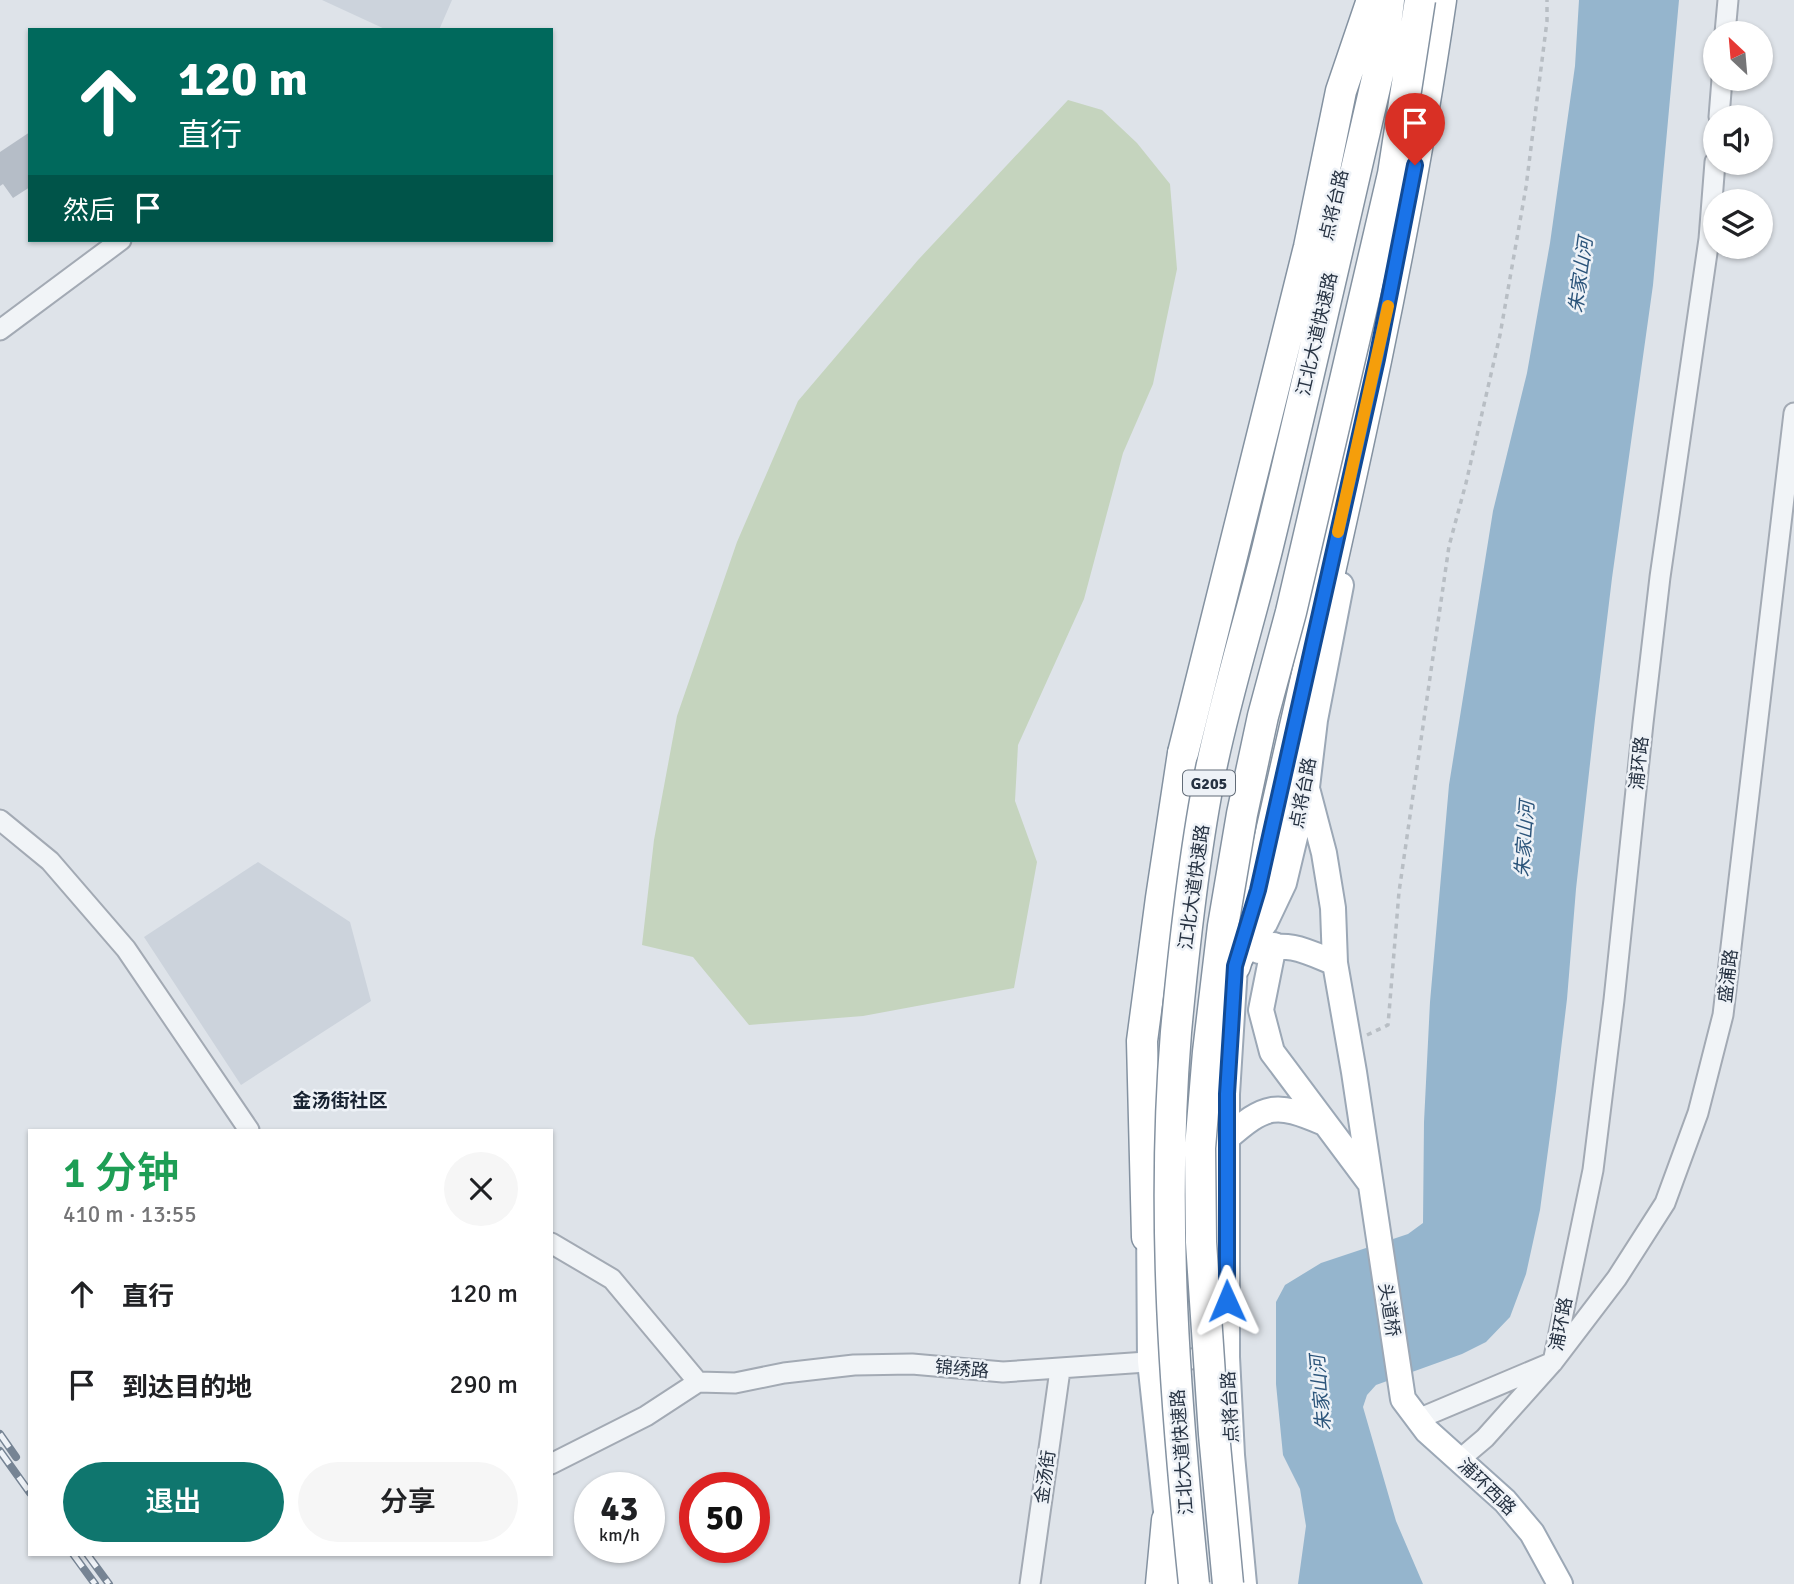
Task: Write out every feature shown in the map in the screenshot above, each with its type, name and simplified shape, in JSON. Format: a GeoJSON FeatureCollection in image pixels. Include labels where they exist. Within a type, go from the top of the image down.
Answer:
{"type":"FeatureCollection","features":[{"type":"Feature","properties":{"kind":"highway"},"geometry":{"type":"LineString","coordinates":[[1147,1237],[1142,1041],[1183,753],[1308,247],[1341,91],[1370,0]]}},
{"type":"Feature","properties":{"kind":"highway","name":"江北大道快速路"},"geometry":{"type":"LineString","coordinates":[[1194,1584],[1181,1462],[1170,1253],[1170,1135],[1189,915],[1212,769],[1267,551],[1382,57],[1389,0]]}},
{"type":"Feature","properties":{"kind":"highway","name":"江北大道快速路"},"geometry":{"type":"LineString","coordinates":[[1228,1584],[1206,1311],[1200,1148],[1223,926],[1242,814],[1263,716],[1291,612],[1392,174],[1420,0]]}},
{"type":"Feature","properties":{"kind":"highway"},"geometry":{"type":"LineString","coordinates":[[1235,966],[1258,890],[1377,359],[1423,122],[1441,0]]}},
{"type":"Feature","properties":{"kind":"highway"},"geometry":{"type":"LineString","coordinates":[[1161,1584],[1167,1520]]}},
{"type":"Feature","properties":{"kind":"main road","name":"点将台路"},"geometry":{"type":"LineString","coordinates":[[1167,1520],[1150,1361],[1147,1237],[1163,1031],[1195,786],[1354,123],[1370,0]]}},
{"type":"Feature","properties":{"kind":"main road","name":"点将台路"},"geometry":{"type":"LineString","coordinates":[[1244,1584],[1232,1455],[1227,1357],[1226,1139],[1235,966],[1265,923],[1284,883],[1307,787],[1315,720],[1381,399],[1454,0]]}},
{"type":"Feature","properties":{"kind":"main road","name":"头道桥"},"geometry":{"type":"LineString","coordinates":[[1307,787],[1324,853],[1333,908],[1335,962],[1372,1186],[1403,1399]]}},
{"type":"Feature","properties":{"kind":"main road"},"geometry":{"type":"LineString","coordinates":[[1235,966],[1252,953],[1274,945],[1303,950],[1335,962]]}},
{"type":"Feature","properties":{"kind":"main road"},"geometry":{"type":"LineString","coordinates":[[1274,945],[1261,1010],[1272,1052],[1372,1186]]}},
{"type":"Feature","properties":{"kind":"main road"},"geometry":{"type":"LineString","coordinates":[[1226,1139],[1249,1119],[1268,1109],[1296,1111],[1325,1123]]}},
{"type":"Feature","properties":{"kind":"main road","name":"浦环西路"},"geometry":{"type":"LineString","coordinates":[[1403,1399],[1427,1431],[1505,1501],[1532,1533],[1560,1584]]}},
{"type":"Feature","properties":{"kind":"main road"},"geometry":{"type":"LineString","coordinates":[[1167,1520],[1176,1584]]}},
{"type":"Feature","properties":{"kind":"street"},"geometry":{"type":"LineString","coordinates":[[1727,21],[1728,0]]}},
{"type":"Feature","properties":{"kind":"street","name":"浦环路"},"geometry":{"type":"LineString","coordinates":[[1553,1362],[1593,1170],[1660,577],[1709,239],[1714,175]]}},
{"type":"Feature","properties":{"kind":"street"},"geometry":{"type":"LineString","coordinates":[[0,330],[118,242]]}},
{"type":"Feature","properties":{"kind":"street","name":"盛浦路"},"geometry":{"type":"LineString","coordinates":[[1459,1460],[1485,1438],[1553,1362],[1617,1278],[1665,1203],[1698,1113],[1723,1015],[1786,551],[1794,412]]}},
{"type":"Feature","properties":{"kind":"street"},"geometry":{"type":"LineString","coordinates":[[0,820],[50,861],[126,949],[248,1129]]}},
{"type":"Feature","properties":{"kind":"street"},"geometry":{"type":"LineString","coordinates":[[553,1243],[612,1279],[698,1382],[646,1416],[553,1463]]}},
{"type":"Feature","properties":{"kind":"street","name":"锦绣路"},"geometry":{"type":"LineString","coordinates":[[698,1382],[735,1383],[784,1373],[854,1365],[912,1364],[1003,1372],[1227,1357]]}},
{"type":"Feature","properties":{"kind":"street"},"geometry":{"type":"LineString","coordinates":[[1418,1419],[1553,1362]]}},
{"type":"Feature","properties":{"kind":"street","name":"金汤街"},"geometry":{"type":"LineString","coordinates":[[1030,1584],[1060,1370]]}},
{"type":"Feature","properties":{"kind":"path"},"geometry":{"type":"LineString","coordinates":[[1349,1044],[1388,1025],[1399,892],[1449,546],[1502,322],[1526,187],[1548,21],[1547,0]]}},
{"type":"Feature","properties":{"kind":"shaded area"},"geometry":{"type":"Polygon","coordinates":[[[322,0],[452,0],[440,28],[383,28],[322,0]]]}},
{"type":"Feature","properties":{"kind":"shaded area"},"geometry":{"type":"Polygon","coordinates":[[[258,862],[350,922],[371,1001],[241,1085],[144,937],[258,862]]]}},
{"type":"Feature","properties":{"kind":"green space"},"geometry":{"type":"Polygon","coordinates":[[[1068,100],[1102,110],[1137,143],[1170,184],[1177,269],[1153,384],[1123,453],[1084,599],[1018,745],[1015,801],[1037,862],[1014,988],[863,1016],[749,1025],[693,957],[642,945],[654,840],[677,716],[737,542],[798,401],[918,260],[1068,100]]]}},
{"type":"Feature","properties":{"kind":"water","name":"朱家山河"},"geometry":{"type":"Polygon","coordinates":[[[1579,0],[1679,0],[1653,285],[1612,578],[1576,889],[1567,999],[1540,1210],[1526,1274],[1510,1317],[1486,1342],[1462,1354],[1376,1385],[1367,1395],[1363,1407],[1396,1521],[1423,1584],[1298,1584],[1306,1526],[1300,1489],[1283,1455],[1276,1384],[1276,1302],[1285,1285],[1321,1263],[1408,1234],[1423,1223],[1424,1122],[1430,1002],[1449,785],[1493,511],[1527,373],[1550,243],[1575,66],[1579,0]]]}},
{"type":"Feature","properties":{"kind":"building"},"geometry":{"type":"Polygon","coordinates":[[[28,133],[28,188],[13,198],[3,184],[0,186],[0,152],[28,133]]]}},
{"type":"Feature","properties":{"kind":"railway"},"geometry":{"type":"LineString","coordinates":[[0,1434],[16,1457]]}},
{"type":"Feature","properties":{"kind":"railway"},"geometry":{"type":"LineString","coordinates":[[0,1451],[28,1490]]}},
{"type":"Feature","properties":{"kind":"railway"},"geometry":{"type":"LineString","coordinates":[[74,1556],[95,1584]]}},
{"type":"Feature","properties":{"kind":"railway"},"geometry":{"type":"LineString","coordinates":[[88,1556],[109,1584]]}},
{"type":"Feature","properties":{"kind":"slow traffic"},"geometry":{"type":"LineString","coordinates":[[1338,532],[1388,306]]}},
{"type":"Feature","properties":{"kind":"district","name":"金汤街社区"},"geometry":{"type":"Point","coordinates":[340,1100]}},
{"type":"Feature","properties":{"kind":"route"},"geometry":{"type":"LineString","coordinates":[[1227,1301],[1227,1094],[1235,966],[1258,890],[1371,386],[1415,165]]}}]}
